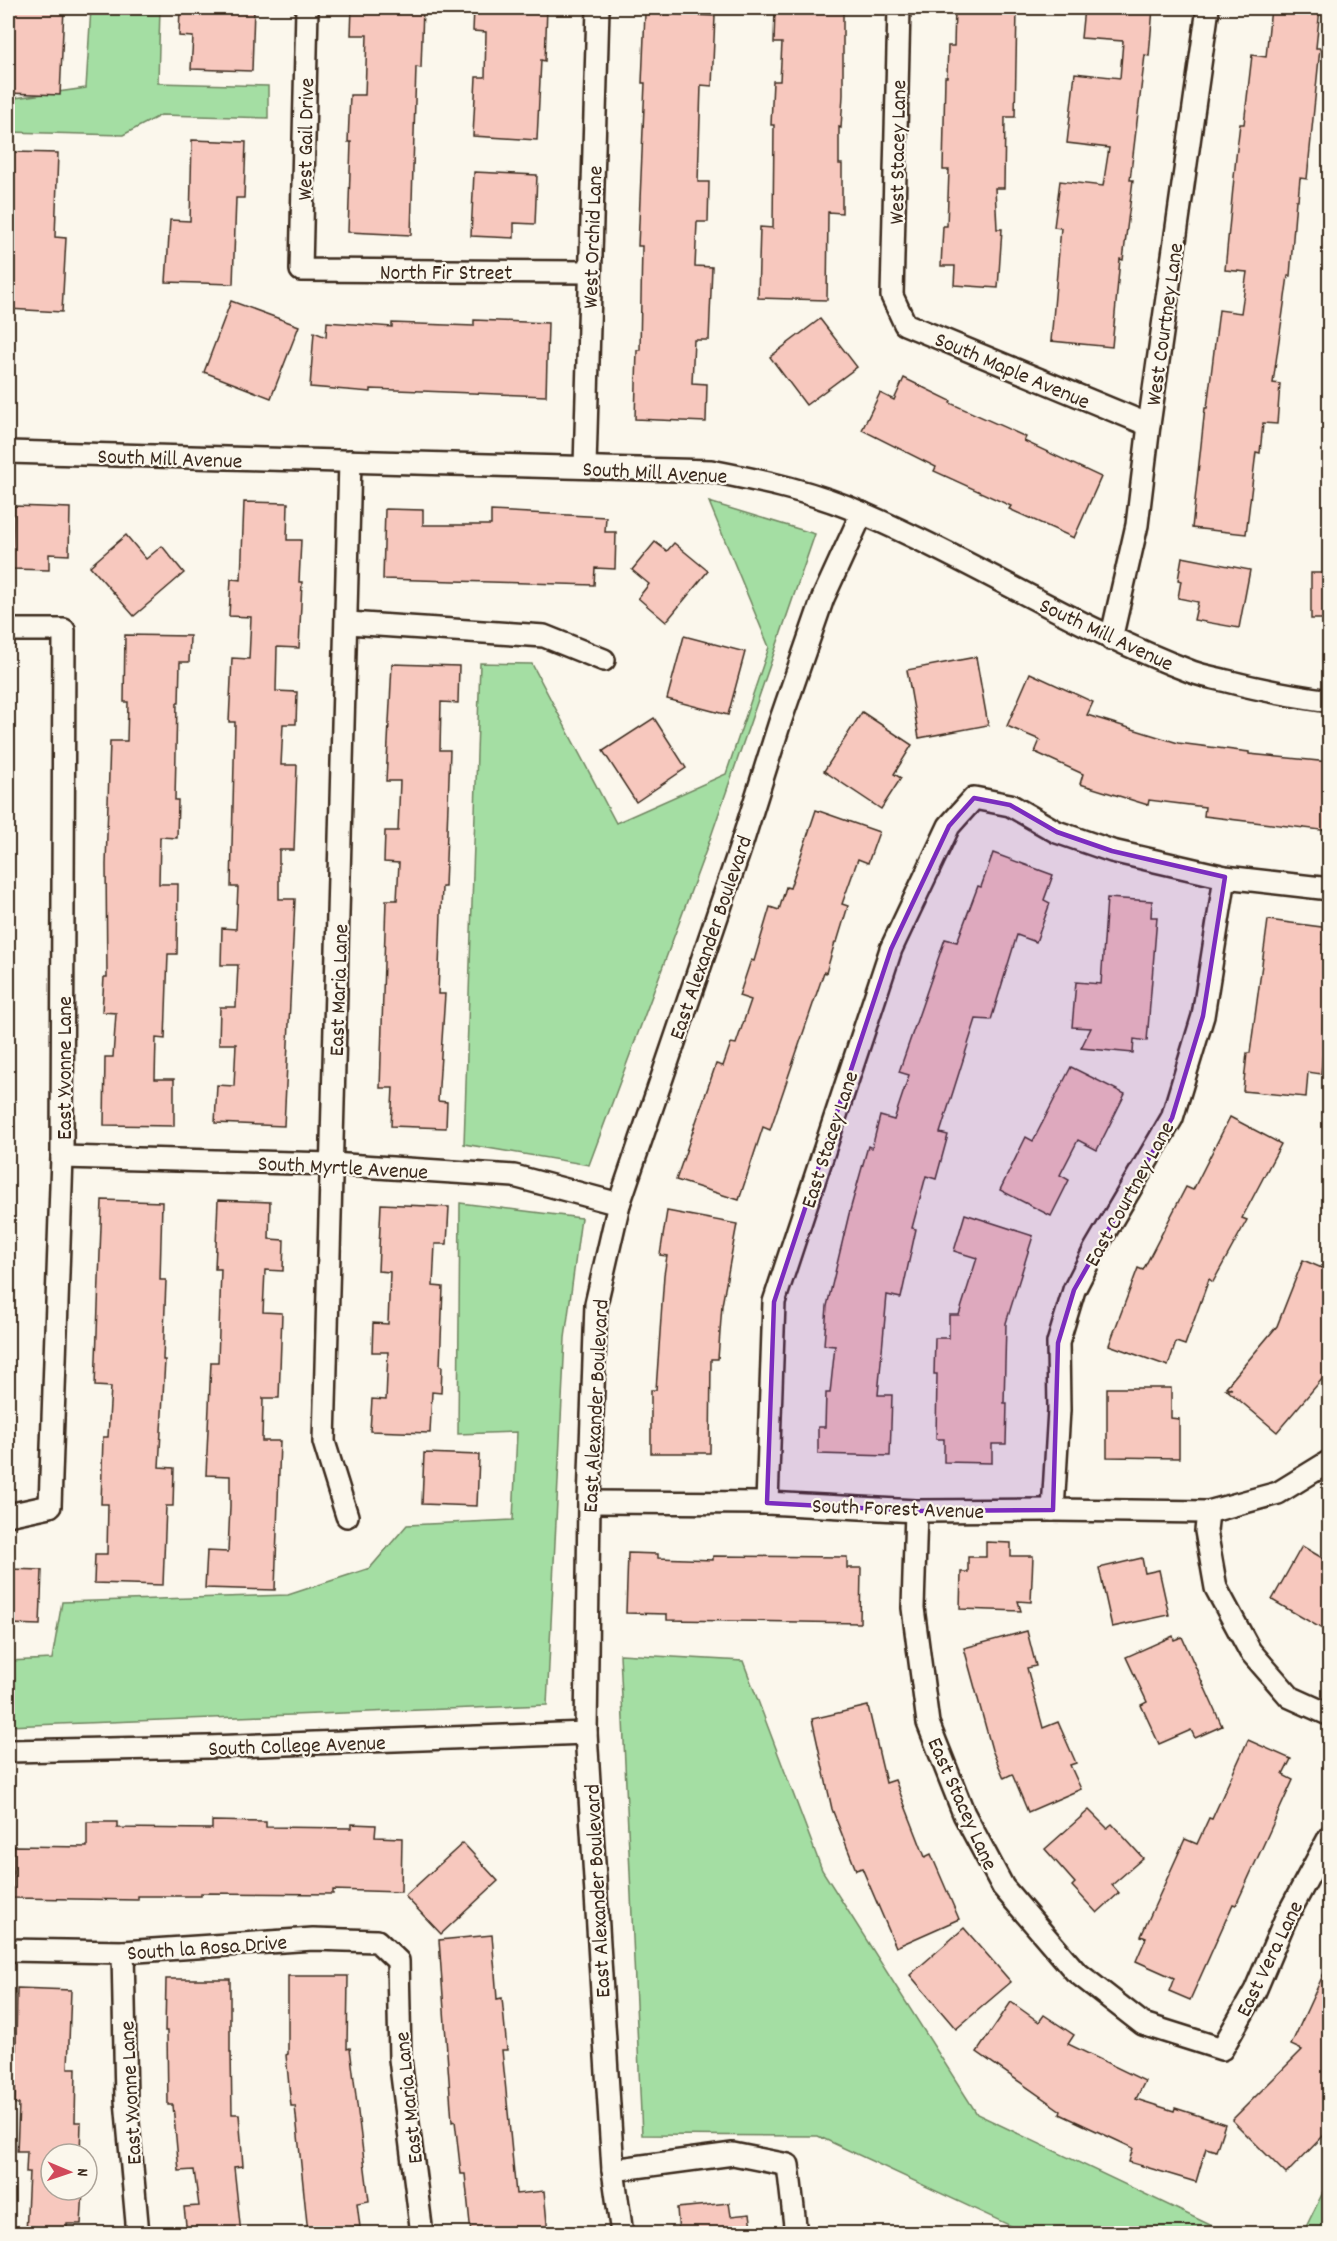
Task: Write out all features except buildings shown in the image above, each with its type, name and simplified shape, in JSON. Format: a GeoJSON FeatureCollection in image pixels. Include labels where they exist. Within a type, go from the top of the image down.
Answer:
{"type":"FeatureCollection","features":[{"type":"Feature","properties":{"kind":"street","name":"West Gail Drive"},"geometry":{"type":"LineString","coordinates":[[301,270],[307,8]]}},
{"type":"Feature","properties":{"kind":"street","name":"West Orchid Lane"},"geometry":{"type":"LineString","coordinates":[[585,467],[598,8]]}},
{"type":"Feature","properties":{"kind":"street","name":"West Stacey Lane"},"geometry":{"type":"LineString","coordinates":[[892,296],[899,8]]}},
{"type":"Feature","properties":{"kind":"street","name":"West Courtney Lane"},"geometry":{"type":"LineString","coordinates":[[1110,639],[1137,525],[1208,8]]}},
{"type":"Feature","properties":{"kind":"street","name":"North Fir Street"},"geometry":{"type":"LineString","coordinates":[[301,270],[590,272]]}},
{"type":"Feature","properties":{"kind":"street","name":"South Maple Avenue"},"geometry":{"type":"LineString","coordinates":[[892,296],[905,324],[1149,425]]}},
{"type":"Feature","properties":{"kind":"street","name":"South Mill Avenue"},"geometry":{"type":"LineString","coordinates":[[8,452],[711,471],[767,482],[821,497],[862,513],[928,543],[1110,639],[1194,673],[1281,695],[1329,701]]}},
{"type":"Feature","properties":{"kind":"street","name":"East Maria Lane"},"geometry":{"type":"LineString","coordinates":[[347,1516],[324,1442],[348,623],[350,461]]}},
{"type":"Feature","properties":{"kind":"street","name":"East Alexander Boulevard"},"geometry":{"type":"LineString","coordinates":[[622,2234],[613,2170],[586,1733],[589,1502],[596,1304],[619,1204],[823,598],[862,513]]}},
{"type":"Feature","properties":{"kind":"street"},"geometry":{"type":"LineString","coordinates":[[348,623],[544,636],[604,660]]}},
{"type":"Feature","properties":{"kind":"street","name":"East Yvonne Lane"},"geometry":{"type":"LineString","coordinates":[[8,630],[64,630],[63,1157],[50,1506],[8,1515]]}},
{"type":"Feature","properties":{"kind":"street","name":"East Stacey Lane"},"geometry":{"type":"LineString","coordinates":[[767,1503],[774,1302],[891,949],[949,826],[974,798],[1010,805],[1057,832],[1112,851],[1225,877]]}},
{"type":"Feature","properties":{"kind":"street"},"geometry":{"type":"LineString","coordinates":[[1225,877],[1329,889]]}},
{"type":"Feature","properties":{"kind":"street","name":"East Courtney Lane"},"geometry":{"type":"LineString","coordinates":[[1053,1510],[1059,1410],[1058,1343],[1074,1290],[1095,1249],[1172,1118],[1203,1016],[1225,877]]}},
{"type":"Feature","properties":{"kind":"street","name":"South Myrtle Avenue"},"geometry":{"type":"LineString","coordinates":[[63,1157],[331,1164],[514,1176],[619,1204]]}},
{"type":"Feature","properties":{"kind":"street"},"geometry":{"type":"LineString","coordinates":[[1329,1461],[1278,1493],[1208,1512],[1206,1531],[1216,1588],[1250,1651],[1290,1697],[1329,1715]]}},
{"type":"Feature","properties":{"kind":"street","name":"South Forest Avenue"},"geometry":{"type":"LineString","coordinates":[[589,1502],[767,1503],[916,1511],[1208,1512]]}},
{"type":"Feature","properties":{"kind":"street","name":"East Stacey Lane"},"geometry":{"type":"LineString","coordinates":[[916,1511],[913,1608],[928,1723],[964,1814],[1003,1887],[1075,1971],[1143,2024],[1222,2049]]}},
{"type":"Feature","properties":{"kind":"street","name":"South College Avenue"},"geometry":{"type":"LineString","coordinates":[[8,1750],[208,1747],[586,1733]]}},
{"type":"Feature","properties":{"kind":"street","name":"East Vera Lane"},"geometry":{"type":"LineString","coordinates":[[1222,2049],[1255,1991],[1285,1920],[1329,1836]]}},
{"type":"Feature","properties":{"kind":"street","name":"South la Rosa Drive"},"geometry":{"type":"LineString","coordinates":[[8,1950],[123,1952],[323,1939],[377,1941],[398,1961]]}},
{"type":"Feature","properties":{"kind":"street","name":"East Yvonne Lane"},"geometry":{"type":"LineString","coordinates":[[123,1952],[126,2100],[138,2234]]}},
{"type":"Feature","properties":{"kind":"street","name":"East Maria Lane"},"geometry":{"type":"LineString","coordinates":[[398,1961],[400,2059],[422,2234]]}},
{"type":"Feature","properties":{"kind":"street"},"geometry":{"type":"LineString","coordinates":[[613,2170],[733,2154],[788,2165],[795,2234]]}},
{"type":"Feature","properties":{"kind":"highlighted area"},"geometry":{"type":"Polygon","coordinates":[[[974,798],[1010,805],[1057,832],[1112,851],[1225,877],[1203,1016],[1172,1118],[1074,1290],[1058,1343],[1053,1510],[916,1511],[767,1503],[774,1302],[891,949],[949,826],[974,798]]]}},
{"type":"Feature","properties":{"kind":"green space"},"geometry":{"type":"Polygon","coordinates":[[[91,8],[160,8],[158,83],[268,86],[268,118],[161,115],[123,135],[8,132],[8,99],[86,88],[91,8]]]}},
{"type":"Feature","properties":{"kind":"green space"},"geometry":{"type":"Polygon","coordinates":[[[709,502],[815,534],[708,845],[589,1165],[464,1144],[480,663],[532,664],[616,823],[726,774],[769,647],[709,502]]]}},
{"type":"Feature","properties":{"kind":"green space"},"geometry":{"type":"Polygon","coordinates":[[[460,1203],[581,1218],[565,1338],[547,1705],[8,1726],[8,1661],[52,1659],[62,1602],[288,1595],[370,1568],[407,1525],[513,1520],[517,1432],[458,1434],[460,1203]]]}},
{"type":"Feature","properties":{"kind":"green space"},"geometry":{"type":"Polygon","coordinates":[[[620,1654],[743,1661],[822,1870],[977,2114],[1227,2233],[1026,2233],[818,2136],[642,2135],[620,1654]]]}},
{"type":"Feature","properties":{"kind":"green space"},"geometry":{"type":"Polygon","coordinates":[[[1329,2180],[1329,2233],[1303,2233],[1329,2180]]]}}]}
